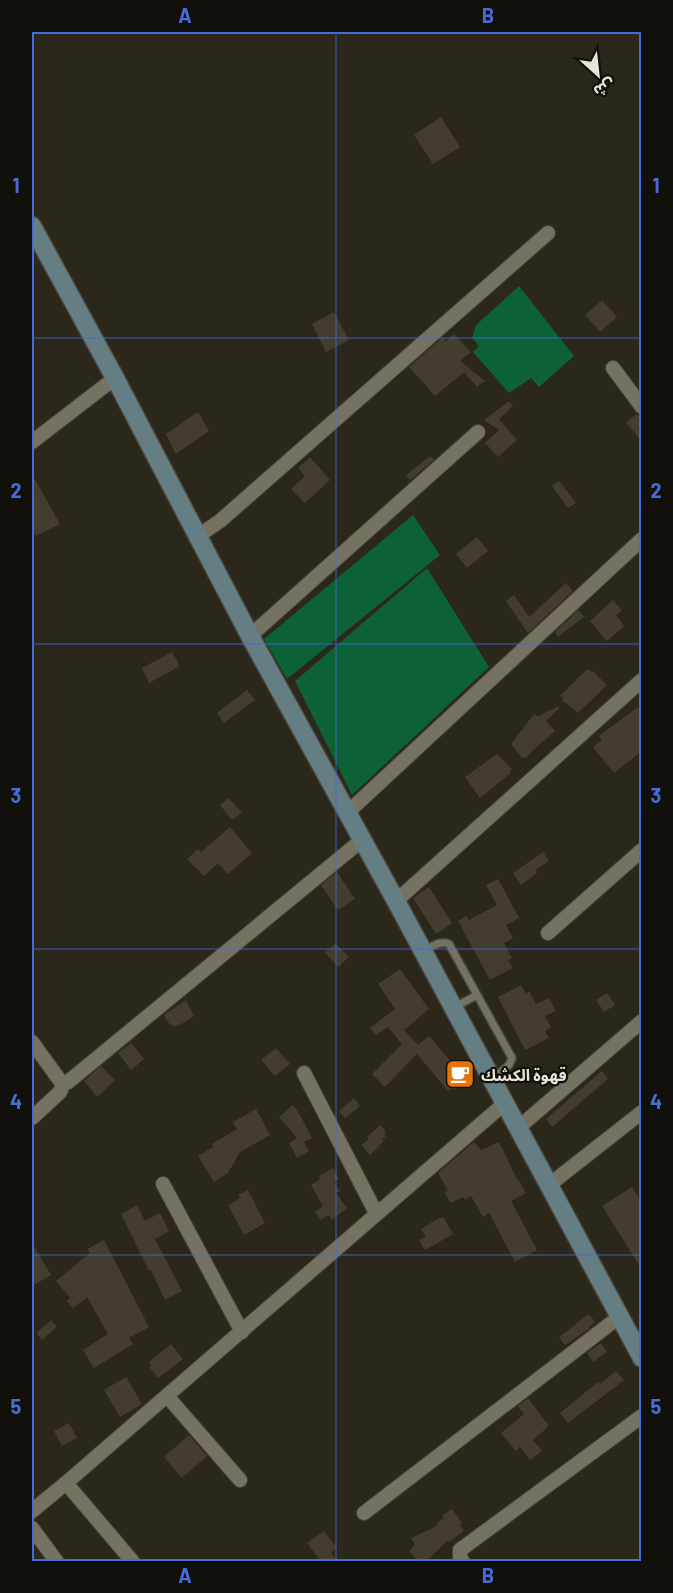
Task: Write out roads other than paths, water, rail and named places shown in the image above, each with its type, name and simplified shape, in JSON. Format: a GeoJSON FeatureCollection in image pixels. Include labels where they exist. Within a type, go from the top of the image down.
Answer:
{"type":"FeatureCollection","features":[{"type":"Feature","properties":{"kind":"main road"},"geometry":{"type":"LineString","coordinates":[[32,226],[115,378],[250,636],[423,951],[517,1129],[620,1317],[639,1346]]}},
{"type":"Feature","properties":{"kind":"street"},"geometry":{"type":"LineString","coordinates":[[198,536],[220,521],[548,233]]}},
{"type":"Feature","properties":{"kind":"street"},"geometry":{"type":"LineString","coordinates":[[613,368],[642,407]]}},
{"type":"Feature","properties":{"kind":"street"},"geometry":{"type":"LineString","coordinates":[[32,442],[115,378]]}},
{"type":"Feature","properties":{"kind":"street"},"geometry":{"type":"LineString","coordinates":[[250,636],[478,432]]}},
{"type":"Feature","properties":{"kind":"street"},"geometry":{"type":"LineString","coordinates":[[347,813],[642,539]]}},
{"type":"Feature","properties":{"kind":"street"},"geometry":{"type":"LineString","coordinates":[[396,902],[642,680]]}},
{"type":"Feature","properties":{"kind":"street"},"geometry":{"type":"LineString","coordinates":[[32,1118],[60,1092],[64,1083],[362,840]]}},
{"type":"Feature","properties":{"kind":"street"},"geometry":{"type":"LineString","coordinates":[[548,933],[642,850]]}},
{"type":"Feature","properties":{"kind":"street"},"geometry":{"type":"LineString","coordinates":[[517,1129],[642,1022]]}},
{"type":"Feature","properties":{"kind":"street"},"geometry":{"type":"LineString","coordinates":[[32,1042],[64,1083]]}},
{"type":"Feature","properties":{"kind":"street"},"geometry":{"type":"LineString","coordinates":[[304,1073],[376,1214]]}},
{"type":"Feature","properties":{"kind":"street"},"geometry":{"type":"LineString","coordinates":[[32,1511],[505,1103]]}},
{"type":"Feature","properties":{"kind":"street"},"geometry":{"type":"LineString","coordinates":[[549,1185],[642,1112]]}},
{"type":"Feature","properties":{"kind":"street"},"geometry":{"type":"LineString","coordinates":[[163,1184],[242,1332]]}},
{"type":"Feature","properties":{"kind":"street"},"geometry":{"type":"LineString","coordinates":[[364,1513],[620,1317]]}},
{"type":"Feature","properties":{"kind":"street"},"geometry":{"type":"LineString","coordinates":[[167,1396],[240,1480]]}},
{"type":"Feature","properties":{"kind":"street"},"geometry":{"type":"LineString","coordinates":[[463,1562],[460,1550],[642,1416]]}},
{"type":"Feature","properties":{"kind":"street"},"geometry":{"type":"LineString","coordinates":[[66,1483],[133,1562]]}},
{"type":"Feature","properties":{"kind":"street"},"geometry":{"type":"LineString","coordinates":[[32,1528],[57,1562]]}},
{"type":"Feature","properties":{"kind":"lane"},"geometry":{"type":"LineString","coordinates":[[423,951],[444,942],[449,944],[512,1058],[509,1065],[492,1080]]}},
{"type":"Feature","properties":{"kind":"lane"},"geometry":{"type":"LineString","coordinates":[[453,1008],[477,995]]}},
{"type":"Feature","properties":{"kind":"place","name":"قهوة الكشك"},"geometry":{"type":"Point","coordinates":[460,1074]}}]}
